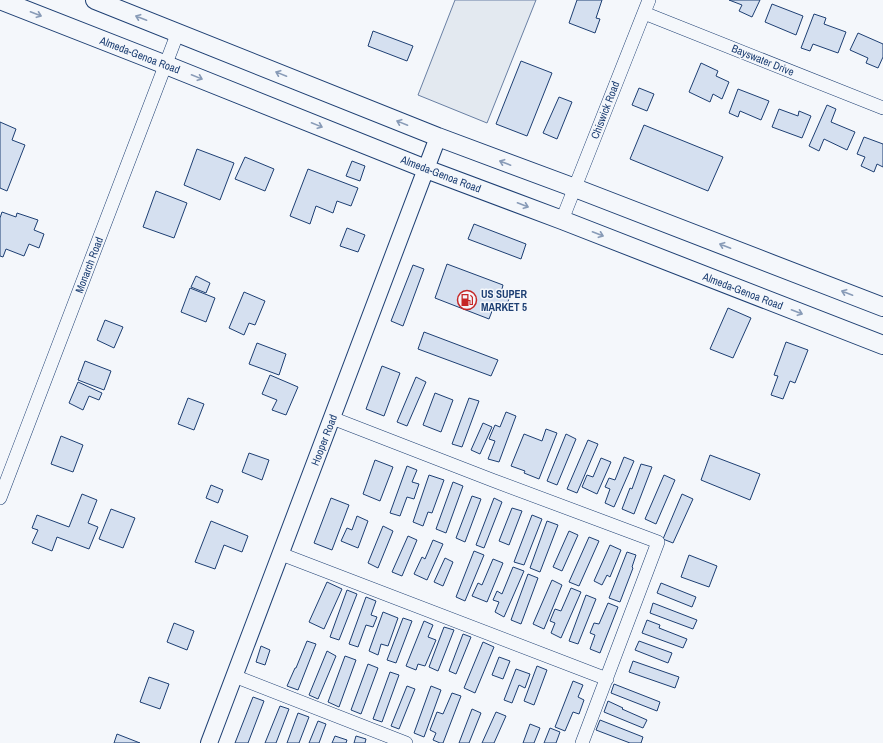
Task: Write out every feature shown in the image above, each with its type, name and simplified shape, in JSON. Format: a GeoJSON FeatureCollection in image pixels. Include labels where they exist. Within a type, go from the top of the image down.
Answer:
{"type":"FeatureCollection","features":[{"type":"Feature","properties":{"kind":"main road","name":"Almeda-Genoa Road"},"geometry":{"type":"LineString","coordinates":[[0,0],[426,169],[562,220],[883,345]]}},
{"type":"Feature","properties":{"kind":"main road"},"geometry":{"type":"LineString","coordinates":[[95,0],[438,137],[575,188],[883,307]]}},
{"type":"Feature","properties":{"kind":"street","name":"Chiswick Road"},"geometry":{"type":"LineString","coordinates":[[562,220],[649,0]]}},
{"type":"Feature","properties":{"kind":"street","name":"Bayswater Drive"},"geometry":{"type":"LineString","coordinates":[[644,13],[883,108]]}},
{"type":"Feature","properties":{"kind":"street","name":"Monarch Road"},"geometry":{"type":"LineString","coordinates":[[0,498],[178,32]]}},
{"type":"Feature","properties":{"kind":"street","name":"Hooper Road"},"geometry":{"type":"LineString","coordinates":[[209,743],[438,137]]}},
{"type":"Feature","properties":{"kind":"street"},"geometry":{"type":"LineString","coordinates":[[332,418],[658,542],[582,743]]}},
{"type":"Feature","properties":{"kind":"street"},"geometry":{"type":"LineString","coordinates":[[280,554],[607,679]]}},
{"type":"Feature","properties":{"kind":"street"},"geometry":{"type":"LineString","coordinates":[[234,676],[406,743]]}},
{"type":"Feature","properties":{"kind":"shaded area"},"geometry":{"type":"Polygon","coordinates":[[[455,0],[536,0],[487,123],[418,95],[455,0]]]}},
{"type":"Feature","properties":{"kind":"building"},"geometry":{"type":"Polygon","coordinates":[[[577,0],[602,0],[596,18],[600,19],[595,33],[569,23],[577,0]]]}},
{"type":"Feature","properties":{"kind":"building"},"geometry":{"type":"Polygon","coordinates":[[[729,0],[760,0],[752,17],[739,11],[742,5],[729,0]]]}},
{"type":"Feature","properties":{"kind":"building"},"geometry":{"type":"Polygon","coordinates":[[[772,4],[803,16],[796,35],[765,22],[772,4]]]}},
{"type":"Feature","properties":{"kind":"building"},"geometry":{"type":"Polygon","coordinates":[[[814,14],[826,18],[824,24],[846,32],[838,53],[813,44],[810,51],[801,48],[814,14]]]}},
{"type":"Feature","properties":{"kind":"building"},"geometry":{"type":"Polygon","coordinates":[[[373,31],[413,46],[407,61],[368,46],[373,31]]]}},
{"type":"Feature","properties":{"kind":"building"},"geometry":{"type":"Polygon","coordinates":[[[858,33],[883,44],[883,57],[878,68],[866,63],[868,58],[850,50],[858,33]]]}},
{"type":"Feature","properties":{"kind":"building"},"geometry":{"type":"Polygon","coordinates":[[[521,61],[552,73],[527,136],[496,124],[521,61]]]}},
{"type":"Feature","properties":{"kind":"building"},"geometry":{"type":"Polygon","coordinates":[[[701,63],[718,71],[716,76],[729,82],[722,99],[713,94],[710,102],[689,92],[701,63]]]}},
{"type":"Feature","properties":{"kind":"building"},"geometry":{"type":"Polygon","coordinates":[[[639,88],[654,94],[647,111],[632,105],[639,88]]]}},
{"type":"Feature","properties":{"kind":"building"},"geometry":{"type":"Polygon","coordinates":[[[738,89],[769,101],[761,120],[740,111],[738,117],[729,113],[738,89]]]}},
{"type":"Feature","properties":{"kind":"building"},"geometry":{"type":"Polygon","coordinates":[[[559,97],[572,102],[557,139],[543,133],[559,97]]]}},
{"type":"Feature","properties":{"kind":"building"},"geometry":{"type":"Polygon","coordinates":[[[827,105],[836,109],[831,122],[855,132],[847,150],[824,139],[819,151],[809,146],[827,105]]]}},
{"type":"Feature","properties":{"kind":"building"},"geometry":{"type":"Polygon","coordinates":[[[779,109],[798,116],[799,111],[811,116],[802,138],[772,127],[779,109]]]}},
{"type":"Feature","properties":{"kind":"building"},"geometry":{"type":"Polygon","coordinates":[[[0,122],[16,129],[12,140],[25,145],[7,191],[0,188],[0,122]]]}},
{"type":"Feature","properties":{"kind":"building"},"geometry":{"type":"Polygon","coordinates":[[[644,125],[723,157],[708,191],[630,159],[644,125]]]}},
{"type":"Feature","properties":{"kind":"building"},"geometry":{"type":"Polygon","coordinates":[[[864,137],[883,144],[883,167],[877,164],[874,172],[861,166],[865,157],[857,154],[864,137]]]}},
{"type":"Feature","properties":{"kind":"building"},"geometry":{"type":"Polygon","coordinates":[[[197,149],[234,163],[220,200],[184,185],[197,149]]]}},
{"type":"Feature","properties":{"kind":"building"},"geometry":{"type":"Polygon","coordinates":[[[245,157],[274,169],[265,191],[235,179],[245,157]]]}},
{"type":"Feature","properties":{"kind":"building"},"geometry":{"type":"Polygon","coordinates":[[[352,161],[365,166],[360,181],[346,176],[352,161]]]}},
{"type":"Feature","properties":{"kind":"building"},"geometry":{"type":"Polygon","coordinates":[[[308,169],[358,188],[351,206],[337,201],[333,213],[316,206],[310,224],[290,216],[308,169]]]}},
{"type":"Feature","properties":{"kind":"building"},"geometry":{"type":"Polygon","coordinates":[[[156,191],[187,203],[174,238],[143,227],[156,191]]]}},
{"type":"Feature","properties":{"kind":"building"},"geometry":{"type":"Polygon","coordinates":[[[2,212],[16,217],[17,213],[38,220],[34,230],[44,234],[39,248],[29,244],[24,256],[6,249],[3,257],[0,256],[0,218],[2,212]]]}},
{"type":"Feature","properties":{"kind":"building"},"geometry":{"type":"Polygon","coordinates":[[[474,224],[526,244],[521,259],[468,239],[474,224]]]}},
{"type":"Feature","properties":{"kind":"building"},"geometry":{"type":"Polygon","coordinates":[[[347,228],[365,235],[358,252],[340,246],[347,228]]]}},
{"type":"Feature","properties":{"kind":"building"},"geometry":{"type":"Polygon","coordinates":[[[447,264],[503,285],[502,289],[511,293],[505,310],[494,306],[489,319],[435,298],[447,264]]]}},
{"type":"Feature","properties":{"kind":"building"},"geometry":{"type":"Polygon","coordinates":[[[413,265],[424,269],[403,326],[391,321],[413,265]]]}},
{"type":"Feature","properties":{"kind":"building"},"geometry":{"type":"Polygon","coordinates":[[[196,276],[210,283],[206,293],[191,287],[196,276]]]}},
{"type":"Feature","properties":{"kind":"building"},"geometry":{"type":"Polygon","coordinates":[[[190,288],[215,298],[206,322],[181,312],[190,288]]]}},
{"type":"Feature","properties":{"kind":"building"},"geometry":{"type":"Polygon","coordinates":[[[244,292],[265,301],[255,325],[249,323],[244,335],[229,328],[244,292]]]}},
{"type":"Feature","properties":{"kind":"building"},"geometry":{"type":"Polygon","coordinates":[[[728,308],[751,318],[733,358],[710,349],[728,308]]]}},
{"type":"Feature","properties":{"kind":"building"},"geometry":{"type":"Polygon","coordinates":[[[105,320],[123,327],[114,348],[97,340],[105,320]]]}},
{"type":"Feature","properties":{"kind":"building"},"geometry":{"type":"Polygon","coordinates":[[[424,332],[498,360],[491,376],[418,349],[424,332]]]}},
{"type":"Feature","properties":{"kind":"building"},"geometry":{"type":"Polygon","coordinates":[[[786,342],[808,350],[795,383],[790,381],[783,399],[771,395],[778,376],[774,375],[786,342]]]}},
{"type":"Feature","properties":{"kind":"building"},"geometry":{"type":"Polygon","coordinates":[[[257,343],[286,354],[279,375],[249,364],[257,343]]]}},
{"type":"Feature","properties":{"kind":"building"},"geometry":{"type":"Polygon","coordinates":[[[85,361],[111,371],[104,390],[78,380],[85,361]]]}},
{"type":"Feature","properties":{"kind":"building"},"geometry":{"type":"Polygon","coordinates":[[[382,366],[400,373],[384,416],[366,409],[382,366]]]}},
{"type":"Feature","properties":{"kind":"building"},"geometry":{"type":"Polygon","coordinates":[[[270,375],[298,387],[286,415],[272,410],[277,400],[262,394],[270,375]]]}},
{"type":"Feature","properties":{"kind":"building"},"geometry":{"type":"Polygon","coordinates":[[[416,377],[426,382],[407,426],[397,422],[416,377]]]}},
{"type":"Feature","properties":{"kind":"building"},"geometry":{"type":"Polygon","coordinates":[[[78,382],[102,393],[99,400],[89,396],[83,410],[69,403],[78,382]]]}},
{"type":"Feature","properties":{"kind":"building"},"geometry":{"type":"Polygon","coordinates":[[[435,393],[453,400],[441,432],[423,425],[435,393]]]}},
{"type":"Feature","properties":{"kind":"building"},"geometry":{"type":"Polygon","coordinates":[[[188,398],[204,404],[194,430],[178,424],[188,398]]]}},
{"type":"Feature","properties":{"kind":"building"},"geometry":{"type":"Polygon","coordinates":[[[469,398],[479,401],[462,447],[452,444],[469,398]]]}},
{"type":"Feature","properties":{"kind":"building"},"geometry":{"type":"Polygon","coordinates":[[[506,412],[516,416],[499,462],[488,459],[495,441],[489,439],[495,425],[500,427],[506,412]]]}},
{"type":"Feature","properties":{"kind":"building"},"geometry":{"type":"Polygon","coordinates":[[[483,423],[492,427],[480,454],[471,450],[483,423]]]}},
{"type":"Feature","properties":{"kind":"building"},"geometry":{"type":"Polygon","coordinates":[[[546,429],[557,433],[539,479],[524,473],[525,471],[511,466],[524,434],[542,441],[546,429]]]}},
{"type":"Feature","properties":{"kind":"building"},"geometry":{"type":"Polygon","coordinates":[[[566,434],[576,439],[557,485],[547,481],[566,434]]]}},
{"type":"Feature","properties":{"kind":"building"},"geometry":{"type":"Polygon","coordinates":[[[61,436],[83,445],[73,472],[51,464],[61,436]]]}},
{"type":"Feature","properties":{"kind":"building"},"geometry":{"type":"Polygon","coordinates":[[[588,440],[598,444],[577,493],[567,489],[588,440]]]}},
{"type":"Feature","properties":{"kind":"building"},"geometry":{"type":"Polygon","coordinates":[[[249,453],[269,460],[262,480],[242,472],[249,453]]]}},
{"type":"Feature","properties":{"kind":"building"},"geometry":{"type":"Polygon","coordinates":[[[710,455],[760,474],[750,500],[701,480],[710,455]]]}},
{"type":"Feature","properties":{"kind":"building"},"geometry":{"type":"Polygon","coordinates":[[[624,457],[634,461],[614,507],[605,503],[610,489],[605,487],[609,478],[615,480],[624,457]]]}},
{"type":"Feature","properties":{"kind":"building"},"geometry":{"type":"Polygon","coordinates":[[[601,458],[611,462],[597,494],[582,487],[587,475],[593,477],[601,458]]]}},
{"type":"Feature","properties":{"kind":"building"},"geometry":{"type":"Polygon","coordinates":[[[375,460],[393,467],[380,501],[363,494],[375,460]]]}},
{"type":"Feature","properties":{"kind":"building"},"geometry":{"type":"Polygon","coordinates":[[[641,464],[652,467],[634,514],[622,509],[630,488],[632,489],[641,464]]]}},
{"type":"Feature","properties":{"kind":"building"},"geometry":{"type":"Polygon","coordinates":[[[407,466],[417,470],[412,482],[419,484],[414,499],[407,497],[400,516],[390,513],[407,466]]]}},
{"type":"Feature","properties":{"kind":"building"},"geometry":{"type":"Polygon","coordinates":[[[429,475],[444,480],[432,513],[428,512],[423,526],[413,522],[429,475]]]}},
{"type":"Feature","properties":{"kind":"building"},"geometry":{"type":"Polygon","coordinates":[[[664,475],[675,480],[656,524],[645,519],[664,475]]]}},
{"type":"Feature","properties":{"kind":"building"},"geometry":{"type":"Polygon","coordinates":[[[453,482],[463,486],[446,533],[436,529],[453,482]]]}},
{"type":"Feature","properties":{"kind":"building"},"geometry":{"type":"Polygon","coordinates":[[[211,485],[223,490],[218,503],[206,498],[211,485]]]}},
{"type":"Feature","properties":{"kind":"building"},"geometry":{"type":"Polygon","coordinates":[[[82,494],[97,500],[88,523],[98,527],[89,549],[57,537],[52,551],[32,543],[38,530],[32,528],[37,515],[69,527],[82,494]]]}},
{"type":"Feature","properties":{"kind":"building"},"geometry":{"type":"Polygon","coordinates":[[[682,494],[693,499],[673,543],[663,539],[682,494]]]}},
{"type":"Feature","properties":{"kind":"building"},"geometry":{"type":"Polygon","coordinates":[[[472,496],[481,499],[465,542],[456,538],[472,496]]]}},
{"type":"Feature","properties":{"kind":"building"},"geometry":{"type":"Polygon","coordinates":[[[331,498],[349,505],[332,550],[314,543],[331,498]]]}},
{"type":"Feature","properties":{"kind":"building"},"geometry":{"type":"Polygon","coordinates":[[[494,498],[502,502],[484,548],[476,545],[494,498]]]}},
{"type":"Feature","properties":{"kind":"building"},"geometry":{"type":"Polygon","coordinates":[[[512,508],[522,511],[509,545],[499,541],[512,508]]]}},
{"type":"Feature","properties":{"kind":"building"},"geometry":{"type":"Polygon","coordinates":[[[111,509],[135,518],[123,548],[99,539],[111,509]]]}},
{"type":"Feature","properties":{"kind":"building"},"geometry":{"type":"Polygon","coordinates":[[[532,515],[542,519],[524,565],[514,562],[532,515]]]}},
{"type":"Feature","properties":{"kind":"building"},"geometry":{"type":"Polygon","coordinates":[[[357,516],[368,521],[358,548],[341,541],[347,528],[352,530],[357,516]]]}},
{"type":"Feature","properties":{"kind":"building"},"geometry":{"type":"Polygon","coordinates":[[[211,521],[248,536],[242,552],[224,545],[215,569],[195,562],[211,521]]]}},
{"type":"Feature","properties":{"kind":"building"},"geometry":{"type":"Polygon","coordinates":[[[547,521],[558,525],[540,572],[530,568],[547,521]]]}},
{"type":"Feature","properties":{"kind":"building"},"geometry":{"type":"Polygon","coordinates":[[[383,526],[393,531],[378,568],[368,563],[383,526]]]}},
{"type":"Feature","properties":{"kind":"building"},"geometry":{"type":"Polygon","coordinates":[[[569,531],[578,535],[562,571],[553,567],[569,531]]]}},
{"type":"Feature","properties":{"kind":"building"},"geometry":{"type":"Polygon","coordinates":[[[408,536],[417,540],[402,576],[392,572],[408,536]]]}},
{"type":"Feature","properties":{"kind":"building"},"geometry":{"type":"Polygon","coordinates":[[[589,537],[599,541],[579,586],[569,582],[589,537]]]}},
{"type":"Feature","properties":{"kind":"building"},"geometry":{"type":"Polygon","coordinates":[[[433,540],[443,544],[427,580],[414,574],[422,557],[425,559],[433,540]]]}},
{"type":"Feature","properties":{"kind":"building"},"geometry":{"type":"Polygon","coordinates":[[[610,545],[621,550],[610,577],[607,575],[602,585],[594,581],[610,545]]]}},
{"type":"Feature","properties":{"kind":"building"},"geometry":{"type":"Polygon","coordinates":[[[474,551],[484,555],[465,601],[456,597],[474,551]]]}},
{"type":"Feature","properties":{"kind":"building"},"geometry":{"type":"Polygon","coordinates":[[[627,552],[636,555],[633,568],[620,602],[609,598],[627,552]]]}},
{"type":"Feature","properties":{"kind":"building"},"geometry":{"type":"Polygon","coordinates":[[[689,555],[717,566],[709,587],[681,577],[689,555]]]}},
{"type":"Feature","properties":{"kind":"building"},"geometry":{"type":"Polygon","coordinates":[[[445,558],[453,562],[443,586],[434,582],[445,558]]]}},
{"type":"Feature","properties":{"kind":"building"},"geometry":{"type":"Polygon","coordinates":[[[493,559],[503,563],[487,602],[472,596],[478,583],[482,585],[493,559]]]}},
{"type":"Feature","properties":{"kind":"building"},"geometry":{"type":"Polygon","coordinates":[[[513,567],[524,571],[504,617],[495,612],[499,602],[493,600],[497,591],[502,594],[513,567]]]}},
{"type":"Feature","properties":{"kind":"building"},"geometry":{"type":"Polygon","coordinates":[[[528,574],[538,578],[521,624],[511,620],[528,574]]]}},
{"type":"Feature","properties":{"kind":"building"},"geometry":{"type":"Polygon","coordinates":[[[552,580],[562,585],[544,629],[533,624],[552,580]]]}},
{"type":"Feature","properties":{"kind":"building"},"geometry":{"type":"Polygon","coordinates":[[[327,582],[342,589],[324,629],[309,622],[327,582]]]}},
{"type":"Feature","properties":{"kind":"building"},"geometry":{"type":"Polygon","coordinates":[[[661,583],[696,597],[692,607],[657,593],[661,583]]]}},
{"type":"Feature","properties":{"kind":"building"},"geometry":{"type":"Polygon","coordinates":[[[571,588],[581,592],[561,638],[551,633],[555,623],[550,621],[555,609],[561,611],[571,588]]]}},
{"type":"Feature","properties":{"kind":"building"},"geometry":{"type":"Polygon","coordinates":[[[347,590],[357,594],[339,640],[330,637],[347,590]]]}},
{"type":"Feature","properties":{"kind":"building"},"geometry":{"type":"Polygon","coordinates":[[[586,595],[596,599],[578,644],[569,641],[586,595]]]}},
{"type":"Feature","properties":{"kind":"building"},"geometry":{"type":"Polygon","coordinates":[[[366,597],[376,601],[371,615],[377,617],[373,627],[366,625],[358,647],[349,644],[366,597]]]}},
{"type":"Feature","properties":{"kind":"building"},"geometry":{"type":"Polygon","coordinates":[[[608,603],[618,607],[600,653],[590,649],[595,635],[590,633],[594,623],[599,624],[608,603]]]}},
{"type":"Feature","properties":{"kind":"building"},"geometry":{"type":"Polygon","coordinates":[[[653,603],[697,620],[693,629],[650,613],[653,603]]]}},
{"type":"Feature","properties":{"kind":"building"},"geometry":{"type":"Polygon","coordinates":[[[383,612],[398,618],[388,646],[381,644],[378,655],[369,651],[383,612]]]}},
{"type":"Feature","properties":{"kind":"building"},"geometry":{"type":"Polygon","coordinates":[[[403,618],[412,621],[396,663],[387,660],[403,618]]]}},
{"type":"Feature","properties":{"kind":"building"},"geometry":{"type":"Polygon","coordinates":[[[647,620],[660,625],[659,628],[687,639],[683,648],[642,633],[647,620]]]}},
{"type":"Feature","properties":{"kind":"building"},"geometry":{"type":"Polygon","coordinates":[[[424,621],[433,625],[428,637],[436,640],[425,666],[418,664],[416,670],[406,666],[424,621]]]}},
{"type":"Feature","properties":{"kind":"building"},"geometry":{"type":"Polygon","coordinates":[[[174,623],[194,631],[187,650],[167,642],[174,623]]]}},
{"type":"Feature","properties":{"kind":"building"},"geometry":{"type":"Polygon","coordinates":[[[444,627],[454,630],[438,671],[429,667],[444,627]]]}},
{"type":"Feature","properties":{"kind":"building"},"geometry":{"type":"Polygon","coordinates":[[[463,634],[471,637],[456,674],[449,671],[463,634]]]}},
{"type":"Feature","properties":{"kind":"building"},"geometry":{"type":"Polygon","coordinates":[[[307,641],[316,644],[298,690],[287,686],[307,641]]]}},
{"type":"Feature","properties":{"kind":"building"},"geometry":{"type":"Polygon","coordinates":[[[639,641],[672,653],[668,663],[635,650],[639,641]]]}},
{"type":"Feature","properties":{"kind":"building"},"geometry":{"type":"Polygon","coordinates":[[[483,642],[494,647],[475,693],[464,688],[483,642]]]}},
{"type":"Feature","properties":{"kind":"building"},"geometry":{"type":"Polygon","coordinates":[[[261,646],[270,650],[265,665],[256,662],[261,646]]]}},
{"type":"Feature","properties":{"kind":"building"},"geometry":{"type":"Polygon","coordinates":[[[327,651],[336,656],[318,699],[309,695],[327,651]]]}},
{"type":"Feature","properties":{"kind":"building"},"geometry":{"type":"Polygon","coordinates":[[[345,656],[356,660],[339,707],[328,702],[345,656]]]}},
{"type":"Feature","properties":{"kind":"building"},"geometry":{"type":"Polygon","coordinates":[[[499,657],[510,661],[503,679],[492,675],[499,657]]]}},
{"type":"Feature","properties":{"kind":"building"},"geometry":{"type":"Polygon","coordinates":[[[633,661],[679,677],[675,688],[629,672],[633,661]]]}},
{"type":"Feature","properties":{"kind":"building"},"geometry":{"type":"Polygon","coordinates":[[[368,664],[378,668],[361,714],[351,710],[368,664]]]}},
{"type":"Feature","properties":{"kind":"building"},"geometry":{"type":"Polygon","coordinates":[[[537,666],[547,670],[534,705],[524,701],[537,666]]]}},
{"type":"Feature","properties":{"kind":"building"},"geometry":{"type":"Polygon","coordinates":[[[516,669],[530,674],[525,688],[519,685],[512,703],[504,700],[516,669]]]}},
{"type":"Feature","properties":{"kind":"building"},"geometry":{"type":"Polygon","coordinates":[[[390,672],[399,675],[382,722],[373,719],[390,672]]]}},
{"type":"Feature","properties":{"kind":"building"},"geometry":{"type":"Polygon","coordinates":[[[149,677],[169,684],[160,709],[140,702],[149,677]]]}},
{"type":"Feature","properties":{"kind":"building"},"geometry":{"type":"Polygon","coordinates":[[[573,681],[583,685],[578,697],[584,700],[579,714],[573,712],[565,731],[555,727],[573,681]]]}},
{"type":"Feature","properties":{"kind":"building"},"geometry":{"type":"Polygon","coordinates":[[[614,684],[660,702],[657,711],[611,693],[614,684]]]}},
{"type":"Feature","properties":{"kind":"building"},"geometry":{"type":"Polygon","coordinates":[[[407,686],[415,689],[399,729],[391,726],[407,686]]]}},
{"type":"Feature","properties":{"kind":"building"},"geometry":{"type":"Polygon","coordinates":[[[431,686],[441,690],[424,737],[414,733],[431,686]]]}},
{"type":"Feature","properties":{"kind":"building"},"geometry":{"type":"Polygon","coordinates":[[[452,693],[461,696],[443,743],[440,743],[433,740],[436,733],[430,730],[437,712],[443,714],[452,693]]]}},
{"type":"Feature","properties":{"kind":"building"},"geometry":{"type":"Polygon","coordinates":[[[253,697],[264,701],[248,743],[235,743],[253,697]]]}},
{"type":"Feature","properties":{"kind":"building"},"geometry":{"type":"Polygon","coordinates":[[[608,701],[647,720],[643,728],[604,712],[608,701]]]}},
{"type":"Feature","properties":{"kind":"building"},"geometry":{"type":"Polygon","coordinates":[[[280,706],[289,709],[276,743],[265,743],[280,706]]]}},
{"type":"Feature","properties":{"kind":"building"},"geometry":{"type":"Polygon","coordinates":[[[472,709],[481,713],[469,743],[459,743],[472,709]]]}},
{"type":"Feature","properties":{"kind":"building"},"geometry":{"type":"Polygon","coordinates":[[[496,712],[506,716],[494,743],[482,743],[496,712]]]}},
{"type":"Feature","properties":{"kind":"building"},"geometry":{"type":"Polygon","coordinates":[[[298,713],[309,717],[299,743],[287,743],[298,713]]]}},
{"type":"Feature","properties":{"kind":"building"},"geometry":{"type":"Polygon","coordinates":[[[600,720],[643,737],[641,743],[630,743],[596,730],[600,720]]]}},
{"type":"Feature","properties":{"kind":"building"},"geometry":{"type":"Polygon","coordinates":[[[318,721],[326,724],[319,743],[309,743],[318,721]]]}},
{"type":"Feature","properties":{"kind":"building"},"geometry":{"type":"Polygon","coordinates":[[[530,724],[540,728],[534,743],[523,743],[530,724]]]}},
{"type":"Feature","properties":{"kind":"building"},"geometry":{"type":"Polygon","coordinates":[[[550,728],[560,732],[556,743],[544,743],[550,728]]]}},
{"type":"Feature","properties":{"kind":"building"},"geometry":{"type":"Polygon","coordinates":[[[117,734],[140,743],[114,743],[117,734]]]}},
{"type":"Feature","properties":{"kind":"building"},"geometry":{"type":"Polygon","coordinates":[[[335,736],[347,740],[346,743],[332,743],[335,736]]]}},
{"type":"Feature","properties":{"kind":"building"},"geometry":{"type":"Polygon","coordinates":[[[356,736],[366,739],[365,743],[354,743],[356,736]]]}},
{"type":"Feature","properties":{"kind":"place","name":"US SUPER MARKET 5"},"geometry":{"type":"Point","coordinates":[467,300]}}]}
